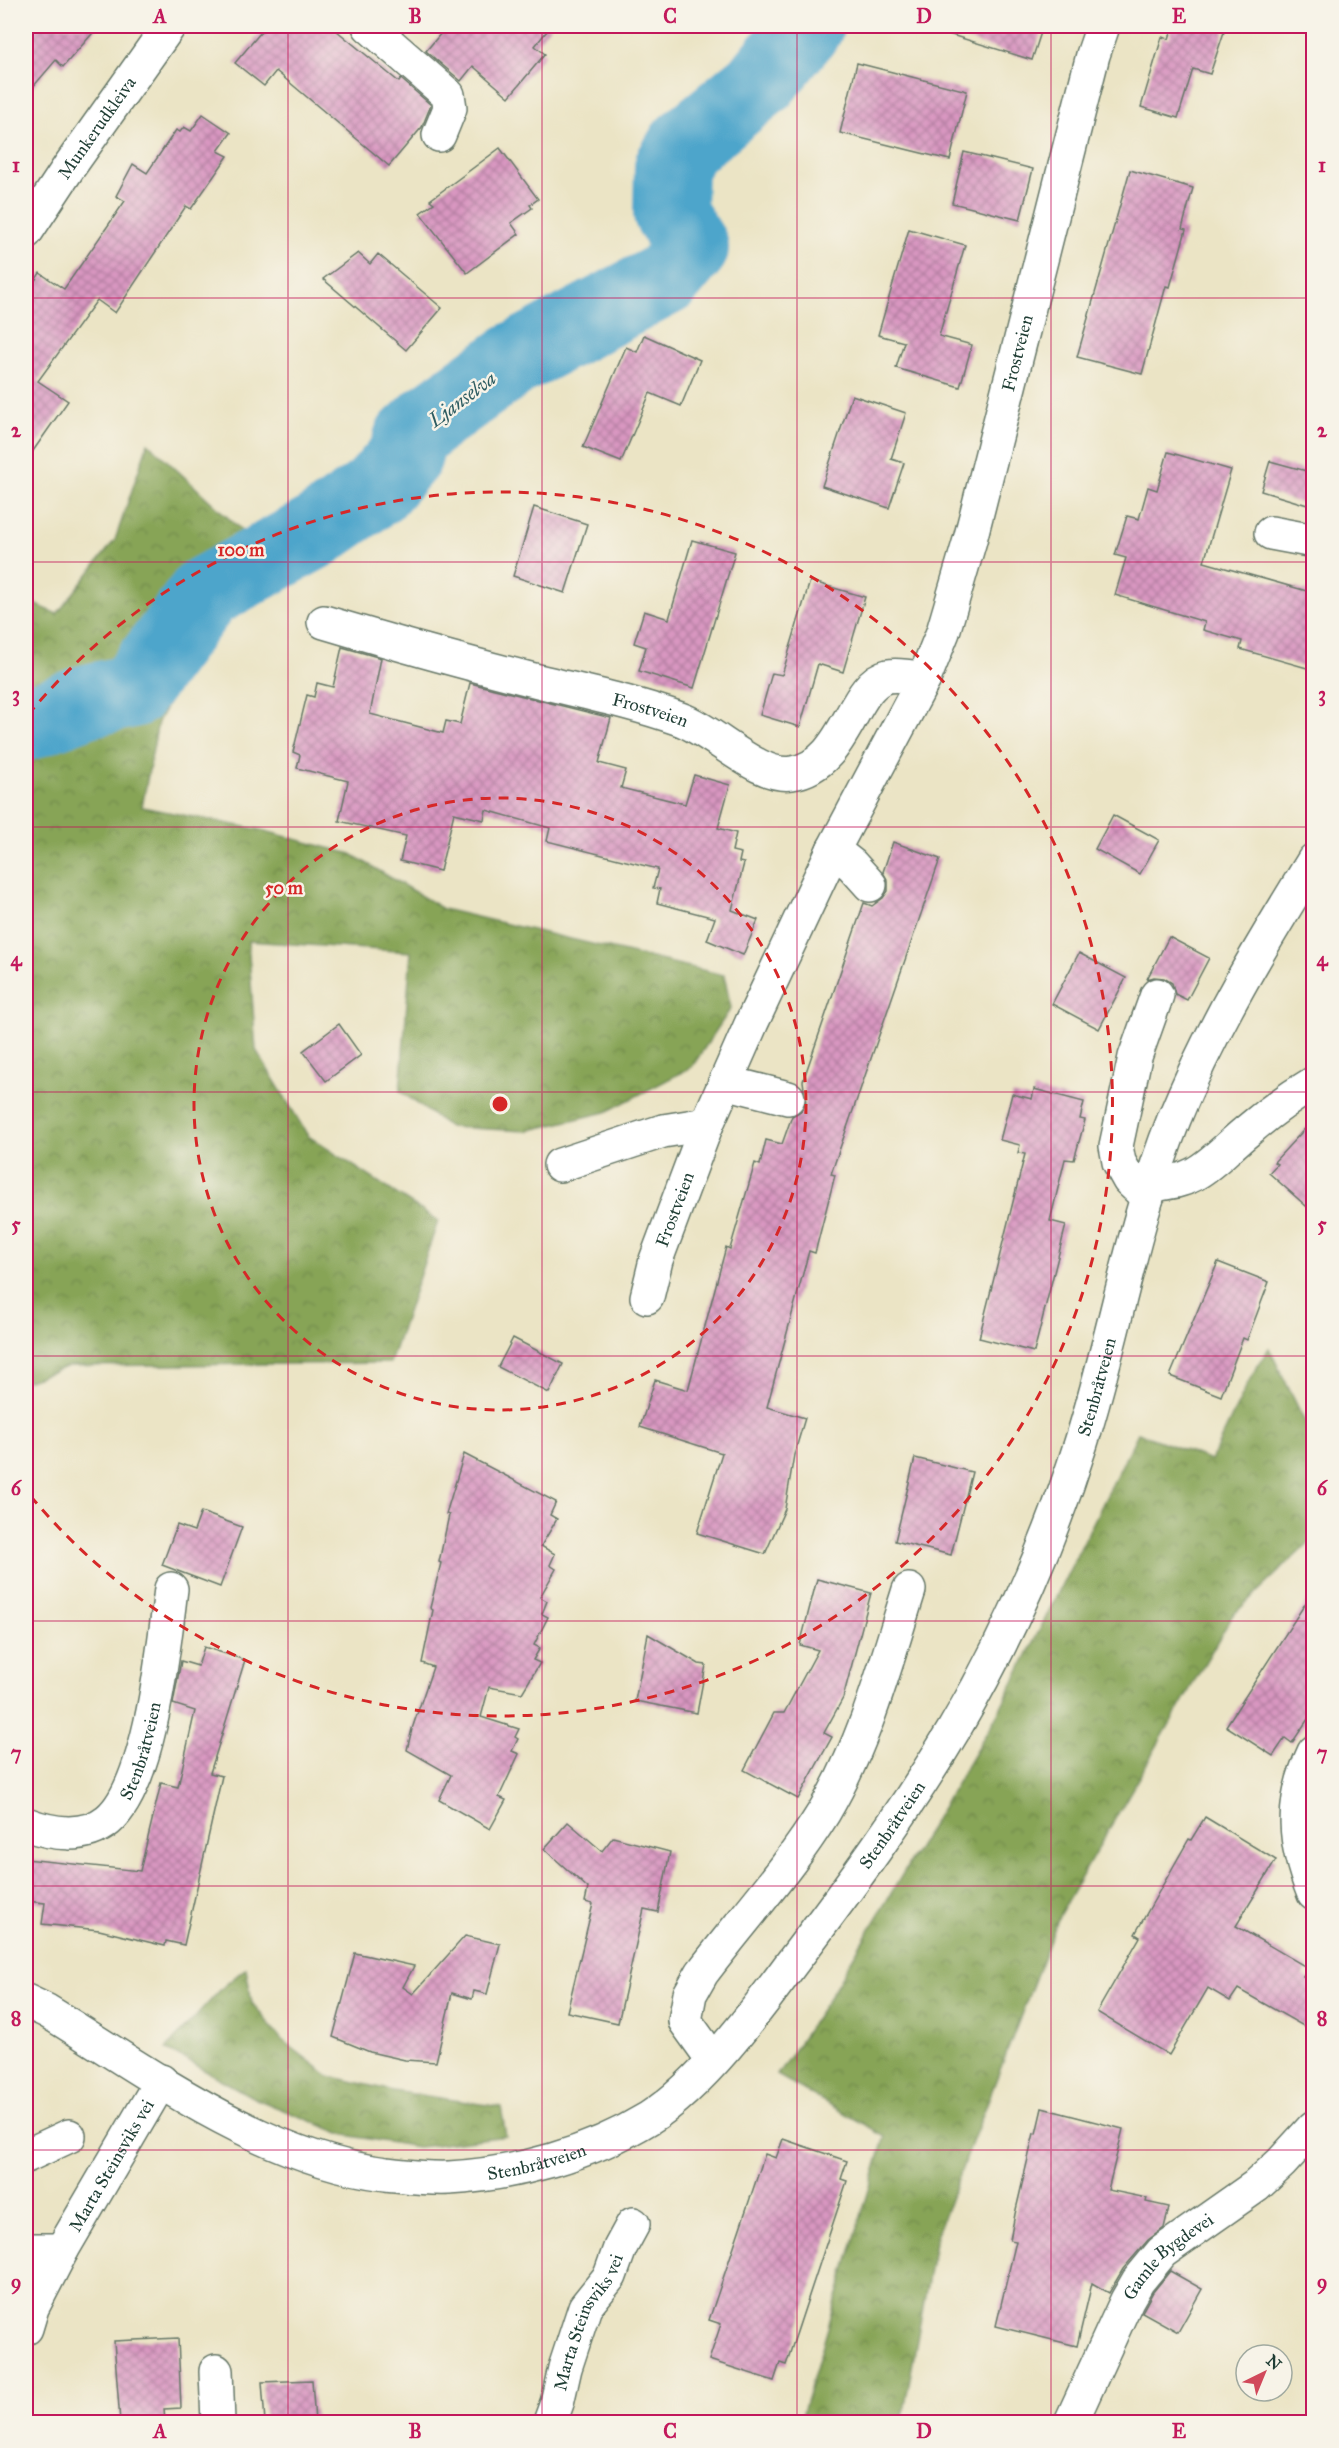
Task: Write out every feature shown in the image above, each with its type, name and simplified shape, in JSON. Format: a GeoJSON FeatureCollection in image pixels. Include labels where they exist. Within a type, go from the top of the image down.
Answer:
{"type":"FeatureCollection","features":[{"type":"Feature","properties":{"kind":"street","name":"Munkerudkleiva"},"geometry":{"type":"LineString","coordinates":[[26,232],[168,26]]}},
{"type":"Feature","properties":{"kind":"street"},"geometry":{"type":"LineString","coordinates":[[369,26],[448,95],[450,108],[439,135]]}},
{"type":"Feature","properties":{"kind":"street","name":"Frostveien"},"geometry":{"type":"LineString","coordinates":[[647,1297],[656,1260],[725,1082],[833,850],[924,679],[943,632],[970,540],[1090,67],[1103,26]]}},
{"type":"Feature","properties":{"kind":"street"},"geometry":{"type":"LineString","coordinates":[[1271,533],[1314,541]]}},
{"type":"Feature","properties":{"kind":"street","name":"Frostveien"},"geometry":{"type":"LineString","coordinates":[[324,622],[410,648],[615,700],[680,719],[699,727],[747,760],[769,771],[792,774],[814,766],[832,748],[874,684],[885,676],[902,675],[924,679]]}},
{"type":"Feature","properties":{"kind":"street"},"geometry":{"type":"LineString","coordinates":[[833,850],[852,865],[870,885]]}},
{"type":"Feature","properties":{"kind":"street","name":"Stenbråtveien"},"geometry":{"type":"LineString","coordinates":[[26,2001],[47,2011],[225,2119],[318,2160],[381,2173],[444,2179],[528,2167],[605,2140],[650,2117],[682,2091],[757,2010],[872,1854],[948,1738],[981,1679],[1040,1554],[1081,1444],[1149,1191],[1173,1122],[1207,1044],[1244,975],[1314,860]]}},
{"type":"Feature","properties":{"kind":"street"},"geometry":{"type":"LineString","coordinates":[[1157,995],[1135,1057],[1116,1146],[1119,1162],[1129,1180],[1149,1191],[1171,1184],[1216,1161],[1244,1134],[1293,1095],[1314,1083]]}},
{"type":"Feature","properties":{"kind":"street"},"geometry":{"type":"LineString","coordinates":[[725,1082],[788,1098]]}},
{"type":"Feature","properties":{"kind":"street"},"geometry":{"type":"LineString","coordinates":[[560,1165],[663,1131],[707,1124]]}},
{"type":"Feature","properties":{"kind":"street","name":"Stenbråtveien"},"geometry":{"type":"LineString","coordinates":[[26,1824],[41,1830],[68,1834],[90,1830],[108,1821],[124,1803],[136,1775],[152,1719],[171,1589]]}},
{"type":"Feature","properties":{"kind":"street"},"geometry":{"type":"LineString","coordinates":[[713,2060],[685,2021],[690,1994],[702,1973],[805,1840],[845,1774],[874,1703],[909,1590]]}},
{"type":"Feature","properties":{"kind":"street"},"geometry":{"type":"LineString","coordinates":[[1314,1752],[1299,1791],[1296,1812],[1297,1832],[1314,1894]]}},
{"type":"Feature","properties":{"kind":"street","name":"Marta Steinsviks vei"},"geometry":{"type":"LineString","coordinates":[[26,2328],[32,2308],[62,2250],[161,2081]]}},
{"type":"Feature","properties":{"kind":"street","name":"Gamle Bygdevei"},"geometry":{"type":"LineString","coordinates":[[1071,2422],[1138,2281],[1162,2252],[1256,2186],[1314,2127]]}},
{"type":"Feature","properties":{"kind":"street"},"geometry":{"type":"LineString","coordinates":[[26,2156],[69,2136]]}},
{"type":"Feature","properties":{"kind":"street","name":"Marta Steinsviks vei"},"geometry":{"type":"LineString","coordinates":[[550,2422],[585,2307],[610,2276],[620,2248],[633,2223]]}},
{"type":"Feature","properties":{"kind":"street","name":"Marta Steinsviks vei"},"geometry":{"type":"LineString","coordinates":[[26,2250],[62,2250]]}},
{"type":"Feature","properties":{"kind":"street"},"geometry":{"type":"LineString","coordinates":[[216,2371],[218,2422]]}},
{"type":"Feature","properties":{"kind":"green space"},"geometry":{"type":"Polygon","coordinates":[[[148,443],[269,556],[285,580],[228,611],[193,657],[158,722],[142,807],[261,830],[351,854],[443,909],[724,975],[731,1008],[692,1067],[606,1112],[526,1131],[449,1127],[400,1091],[411,952],[248,941],[256,1050],[308,1136],[438,1221],[390,1363],[69,1366],[26,1381],[26,600],[57,614],[115,540],[148,443]]]}},
{"type":"Feature","properties":{"kind":"green space"},"geometry":{"type":"Polygon","coordinates":[[[1269,1348],[1313,1438],[1313,1539],[1232,1616],[1060,1914],[936,2236],[902,2422],[800,2422],[885,2136],[777,2075],[827,2001],[996,1717],[1138,1433],[1211,1460],[1251,1377],[1269,1348]]]}},
{"type":"Feature","properties":{"kind":"green space"},"geometry":{"type":"Polygon","coordinates":[[[246,1968],[252,2003],[282,2040],[329,2076],[393,2091],[501,2107],[506,2136],[418,2147],[345,2135],[254,2098],[166,2049],[223,1987],[246,1968]]]}},
{"type":"Feature","properties":{"kind":"building"},"geometry":{"type":"Polygon","coordinates":[[[26,26],[99,26],[63,67],[56,60],[26,95],[26,26]]]}},
{"type":"Feature","properties":{"kind":"building"},"geometry":{"type":"Polygon","coordinates":[[[266,26],[331,26],[399,82],[401,79],[431,105],[422,127],[389,166],[276,71],[264,86],[235,63],[266,26]]]}},
{"type":"Feature","properties":{"kind":"building"},"geometry":{"type":"Polygon","coordinates":[[[447,26],[551,26],[535,46],[545,54],[509,97],[473,66],[461,81],[426,51],[447,26]]]}},
{"type":"Feature","properties":{"kind":"building"},"geometry":{"type":"Polygon","coordinates":[[[946,26],[1043,26],[1032,60],[945,33],[946,26]]]}},
{"type":"Feature","properties":{"kind":"building"},"geometry":{"type":"Polygon","coordinates":[[[1173,26],[1226,26],[1210,74],[1193,69],[1178,118],[1141,107],[1162,37],[1169,39],[1173,26]]]}},
{"type":"Feature","properties":{"kind":"building"},"geometry":{"type":"Polygon","coordinates":[[[857,63],[967,91],[950,160],[840,133],[857,63]]]}},
{"type":"Feature","properties":{"kind":"building"},"geometry":{"type":"Polygon","coordinates":[[[203,114],[231,133],[218,151],[228,156],[191,209],[186,206],[115,313],[97,300],[38,381],[68,401],[26,461],[26,294],[40,273],[64,289],[125,201],[116,196],[133,164],[147,173],[176,130],[180,132],[184,127],[191,131],[203,114]]]}},
{"type":"Feature","properties":{"kind":"building"},"geometry":{"type":"Polygon","coordinates":[[[500,148],[538,199],[530,205],[532,208],[511,223],[519,234],[467,273],[420,213],[434,203],[430,200],[500,148]]]}},
{"type":"Feature","properties":{"kind":"building"},"geometry":{"type":"Polygon","coordinates":[[[964,152],[1033,169],[1020,220],[952,203],[964,152]]]}},
{"type":"Feature","properties":{"kind":"building"},"geometry":{"type":"Polygon","coordinates":[[[1130,170],[1193,188],[1182,229],[1186,230],[1170,287],[1166,286],[1142,374],[1077,357],[1130,170]]]}},
{"type":"Feature","properties":{"kind":"building"},"geometry":{"type":"Polygon","coordinates":[[[909,229],[965,245],[939,336],[972,345],[960,387],[896,368],[904,342],[878,335],[909,229]]]}},
{"type":"Feature","properties":{"kind":"building"},"geometry":{"type":"Polygon","coordinates":[[[358,253],[370,264],[378,254],[442,308],[406,350],[323,279],[358,253]]]}},
{"type":"Feature","properties":{"kind":"building"},"geometry":{"type":"Polygon","coordinates":[[[644,335],[700,360],[681,406],[650,393],[621,462],[583,447],[626,347],[637,352],[644,335]]]}},
{"type":"Feature","properties":{"kind":"building"},"geometry":{"type":"Polygon","coordinates":[[[852,395],[906,413],[891,459],[904,463],[889,508],[822,486],[852,395]]]}},
{"type":"Feature","properties":{"kind":"building"},"geometry":{"type":"Polygon","coordinates":[[[1168,452],[1231,470],[1204,562],[1314,593],[1314,670],[1240,649],[1242,641],[1203,630],[1205,622],[1115,595],[1126,558],[1115,555],[1127,516],[1139,519],[1148,487],[1157,490],[1168,452]]]}},
{"type":"Feature","properties":{"kind":"building"},"geometry":{"type":"Polygon","coordinates":[[[1270,461],[1314,473],[1314,507],[1261,491],[1270,461]]]}},
{"type":"Feature","properties":{"kind":"building"},"geometry":{"type":"Polygon","coordinates":[[[534,507],[587,524],[565,593],[513,576],[534,507]]]}},
{"type":"Feature","properties":{"kind":"building"},"geometry":{"type":"Polygon","coordinates":[[[692,540],[735,552],[694,688],[639,671],[646,647],[634,643],[644,611],[669,619],[692,540]]]}},
{"type":"Feature","properties":{"kind":"building"},"geometry":{"type":"Polygon","coordinates":[[[810,581],[865,597],[843,672],[818,664],[800,727],[760,715],[772,673],[782,675],[810,581]]]}},
{"type":"Feature","properties":{"kind":"building"},"geometry":{"type":"Polygon","coordinates":[[[342,647],[381,658],[370,714],[443,733],[446,721],[460,724],[470,683],[611,718],[599,763],[626,770],[621,788],[685,804],[694,775],[730,785],[718,828],[736,833],[732,851],[741,853],[739,862],[744,863],[732,910],[758,920],[743,955],[707,940],[715,918],[657,903],[660,889],[653,888],[658,869],[547,841],[550,828],[486,810],[484,820],[454,813],[440,871],[400,861],[406,836],[339,821],[348,781],[297,768],[300,755],[293,752],[307,695],[314,697],[317,683],[333,687],[342,647]]]}},
{"type":"Feature","properties":{"kind":"building"},"geometry":{"type":"Polygon","coordinates":[[[1113,815],[1159,840],[1140,874],[1095,849],[1113,815]]]}},
{"type":"Feature","properties":{"kind":"building"},"geometry":{"type":"Polygon","coordinates":[[[893,842],[940,859],[831,1174],[835,1175],[815,1253],[809,1251],[767,1407],[805,1418],[794,1455],[785,1509],[765,1554],[697,1533],[722,1453],[640,1427],[655,1380],[688,1390],[726,1247],[730,1249],[755,1163],[760,1165],[766,1140],[782,1144],[792,1116],[801,1111],[806,1103],[803,1081],[864,903],[872,906],[888,891],[888,881],[883,872],[893,842]]]}},
{"type":"Feature","properties":{"kind":"building"},"geometry":{"type":"Polygon","coordinates":[[[1169,937],[1209,958],[1187,1000],[1175,994],[1172,983],[1164,978],[1147,979],[1169,937]]]}},
{"type":"Feature","properties":{"kind":"building"},"geometry":{"type":"Polygon","coordinates":[[[1079,953],[1126,978],[1099,1029],[1052,1004],[1079,953]]]}},
{"type":"Feature","properties":{"kind":"building"},"geometry":{"type":"Polygon","coordinates":[[[339,1024],[361,1055],[326,1081],[303,1051],[339,1024]]]}},
{"type":"Feature","properties":{"kind":"building"},"geometry":{"type":"Polygon","coordinates":[[[1034,1089],[1084,1102],[1080,1119],[1085,1120],[1074,1160],[1065,1159],[1050,1221],[1066,1225],[1034,1352],[979,1338],[1025,1154],[1018,1153],[1020,1145],[1000,1140],[1012,1094],[1032,1099],[1034,1089]]]}},
{"type":"Feature","properties":{"kind":"building"},"geometry":{"type":"Polygon","coordinates":[[[1314,1119],[1314,1213],[1269,1173],[1277,1164],[1274,1162],[1314,1119]]]}},
{"type":"Feature","properties":{"kind":"building"},"geometry":{"type":"Polygon","coordinates":[[[1218,1262],[1269,1282],[1247,1340],[1243,1338],[1221,1396],[1170,1376],[1218,1262]]]}},
{"type":"Feature","properties":{"kind":"building"},"geometry":{"type":"Polygon","coordinates":[[[513,1338],[563,1364],[549,1393],[498,1367],[513,1338]]]}},
{"type":"Feature","properties":{"kind":"building"},"geometry":{"type":"Polygon","coordinates":[[[464,1454],[556,1502],[550,1515],[557,1519],[541,1546],[555,1554],[550,1565],[556,1569],[540,1597],[547,1601],[542,1614],[548,1617],[534,1645],[540,1648],[533,1660],[540,1663],[522,1693],[489,1687],[481,1717],[519,1729],[515,1737],[518,1739],[512,1751],[519,1754],[499,1797],[506,1800],[490,1829],[439,1800],[451,1775],[407,1750],[433,1667],[422,1663],[433,1610],[430,1608],[441,1563],[439,1562],[449,1515],[446,1514],[464,1454]]]}},
{"type":"Feature","properties":{"kind":"building"},"geometry":{"type":"Polygon","coordinates":[[[915,1458],[972,1472],[951,1555],[895,1541],[915,1458]]]}},
{"type":"Feature","properties":{"kind":"building"},"geometry":{"type":"Polygon","coordinates":[[[201,1512],[242,1527],[220,1587],[162,1565],[177,1525],[194,1531],[201,1512]]]}},
{"type":"Feature","properties":{"kind":"building"},"geometry":{"type":"Polygon","coordinates":[[[817,1579],[871,1593],[843,1698],[824,1733],[832,1737],[798,1799],[744,1770],[774,1713],[784,1713],[818,1650],[800,1645],[817,1579]]]}},
{"type":"Feature","properties":{"kind":"building"},"geometry":{"type":"Polygon","coordinates":[[[1314,1590],[1314,1710],[1292,1743],[1285,1738],[1273,1756],[1226,1726],[1314,1590]]]}},
{"type":"Feature","properties":{"kind":"building"},"geometry":{"type":"Polygon","coordinates":[[[648,1634],[699,1664],[706,1665],[697,1713],[635,1701],[648,1634]]]}},
{"type":"Feature","properties":{"kind":"building"},"geometry":{"type":"Polygon","coordinates":[[[204,1647],[245,1660],[210,1773],[222,1776],[184,1945],[166,1941],[165,1946],[99,1930],[42,1924],[45,1903],[26,1901],[26,1859],[140,1871],[161,1783],[178,1787],[195,1711],[173,1704],[181,1661],[198,1666],[204,1647]]]}},
{"type":"Feature","properties":{"kind":"building"},"geometry":{"type":"Polygon","coordinates":[[[1205,1817],[1276,1860],[1236,1926],[1308,1968],[1303,1976],[1314,1983],[1314,2032],[1238,1989],[1230,2001],[1208,1988],[1169,2055],[1097,2012],[1140,1937],[1135,1934],[1189,1839],[1191,1840],[1205,1817]]]}},
{"type":"Feature","properties":{"kind":"building"},"geometry":{"type":"Polygon","coordinates":[[[568,1822],[602,1851],[613,1837],[670,1852],[658,1912],[644,1909],[618,2023],[567,2012],[593,1904],[585,1902],[588,1888],[544,1849],[568,1822]]]}},
{"type":"Feature","properties":{"kind":"building"},"geometry":{"type":"Polygon","coordinates":[[[465,1936],[500,1944],[487,1994],[474,1991],[472,1999],[452,1993],[436,2062],[405,2060],[370,2052],[333,2037],[355,1953],[414,1966],[403,1987],[413,1994],[465,1936]]]}},
{"type":"Feature","properties":{"kind":"building"},"geometry":{"type":"Polygon","coordinates":[[[1042,2108],[1123,2129],[1108,2190],[1147,2198],[1146,2202],[1169,2207],[1164,2228],[1148,2240],[1123,2269],[1109,2293],[1092,2283],[1077,2346],[996,2326],[1016,2241],[1010,2240],[1015,2214],[1042,2108]]]}},
{"type":"Feature","properties":{"kind":"building"},"geometry":{"type":"Polygon","coordinates":[[[783,2139],[847,2161],[841,2179],[847,2181],[786,2365],[780,2363],[774,2381],[709,2360],[721,2324],[709,2320],[765,2154],[776,2158],[783,2139]]]}},
{"type":"Feature","properties":{"kind":"building"},"geometry":{"type":"Polygon","coordinates":[[[1170,2271],[1202,2289],[1178,2332],[1142,2312],[1153,2292],[1170,2271]]]}},
{"type":"Feature","properties":{"kind":"building"},"geometry":{"type":"Polygon","coordinates":[[[178,2338],[181,2408],[164,2409],[165,2422],[120,2422],[114,2341],[178,2338]]]}},
{"type":"Feature","properties":{"kind":"building"},"geometry":{"type":"Polygon","coordinates":[[[312,2380],[315,2422],[265,2422],[262,2382],[312,2380]]]}},
{"type":"Feature","properties":{"kind":"waterway","name":"Ljanselva"},"geometry":{"type":"LineString","coordinates":[[26,724],[87,701],[132,691],[206,592],[314,533],[375,491],[406,455],[410,439],[430,420],[513,360],[667,278],[692,248],[670,213],[671,167],[684,145],[762,81],[807,26]]}}]}
